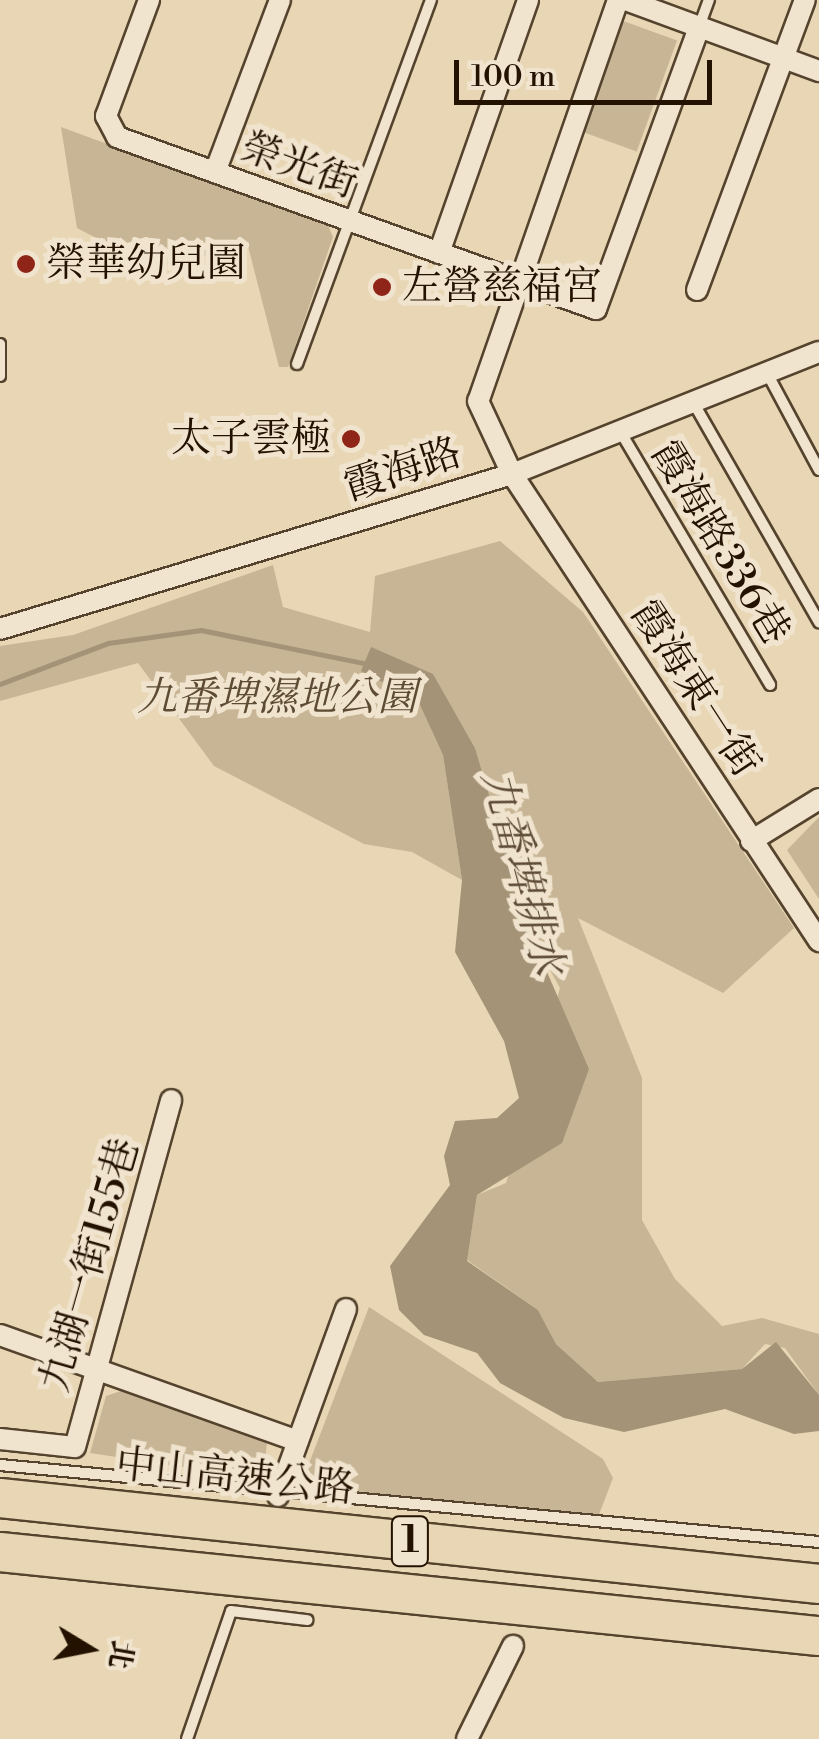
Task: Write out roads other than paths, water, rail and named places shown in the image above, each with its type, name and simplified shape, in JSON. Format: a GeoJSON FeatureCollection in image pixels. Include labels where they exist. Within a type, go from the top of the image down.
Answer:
{"type":"FeatureCollection","features":[{"type":"Feature","properties":{"kind":"highway","name":"中山高速公路"},"geometry":{"type":"LineString","coordinates":[[0,1498],[819,1584]]}},
{"type":"Feature","properties":{"kind":"highway","name":"1"},"geometry":{"type":"LineString","coordinates":[[0,1552],[819,1636]]}},
{"type":"Feature","properties":{"kind":"street","name":"榮光街"},"geometry":{"type":"LineString","coordinates":[[149,0],[106,116],[117,137],[596,309],[698,27]]}},
{"type":"Feature","properties":{"kind":"street"},"geometry":{"type":"LineString","coordinates":[[215,172],[280,0]]}},
{"type":"Feature","properties":{"kind":"street"},"geometry":{"type":"LineString","coordinates":[[439,252],[528,0]]}},
{"type":"Feature","properties":{"kind":"street"},"geometry":{"type":"LineString","coordinates":[[622,0],[819,71]]}},
{"type":"Feature","properties":{"kind":"street","name":"霞海東一街"},"geometry":{"type":"LineString","coordinates":[[622,0],[517,281],[478,401],[512,474],[819,941]]}},
{"type":"Feature","properties":{"kind":"street"},"geometry":{"type":"LineString","coordinates":[[696,290],[805,0]]}},
{"type":"Feature","properties":{"kind":"street","name":"霞海路"},"geometry":{"type":"LineString","coordinates":[[0,628],[512,474],[819,352]]}},
{"type":"Feature","properties":{"kind":"street"},"geometry":{"type":"LineString","coordinates":[[751,841],[819,798]]}},
{"type":"Feature","properties":{"kind":"street","name":"九湖一街155巷"},"geometry":{"type":"LineString","coordinates":[[0,1439],[75,1448],[171,1100]]}},
{"type":"Feature","properties":{"kind":"street"},"geometry":{"type":"LineString","coordinates":[[278,1496],[346,1309]]}},
{"type":"Feature","properties":{"kind":"street"},"geometry":{"type":"LineString","coordinates":[[0,1335],[298,1440]]}},
{"type":"Feature","properties":{"kind":"street"},"geometry":{"type":"LineString","coordinates":[[467,1739],[513,1646]]}},
{"type":"Feature","properties":{"kind":"lane"},"geometry":{"type":"LineString","coordinates":[[298,364],[431,0]]}},
{"type":"Feature","properties":{"kind":"lane"},"geometry":{"type":"LineString","coordinates":[[698,27],[710,0]]}},
{"type":"Feature","properties":{"kind":"lane"},"geometry":{"type":"LineString","coordinates":[[0,344],[0,376]]}},
{"type":"Feature","properties":{"kind":"lane"},"geometry":{"type":"LineString","coordinates":[[767,373],[819,470]]}},
{"type":"Feature","properties":{"kind":"lane"},"geometry":{"type":"LineString","coordinates":[[693,402],[819,622]]}},
{"type":"Feature","properties":{"kind":"lane","name":"霞海路336巷"},"geometry":{"type":"LineString","coordinates":[[620,431],[770,684]]}},
{"type":"Feature","properties":{"kind":"lane"},"geometry":{"type":"LineString","coordinates":[[0,1466],[278,1496],[819,1542]]}},
{"type":"Feature","properties":{"kind":"lane"},"geometry":{"type":"LineString","coordinates":[[187,1739],[231,1611],[307,1620]]}},
{"type":"Feature","properties":{"kind":"waterway","name":"九番埤排水"},"geometry":{"type":"LineString","coordinates":[[0,684],[108,643],[201,630],[368,664]]}},
{"type":"Feature","properties":{"kind":"place","name":"榮華幼兒園"},"geometry":{"type":"Point","coordinates":[26,264]}},
{"type":"Feature","properties":{"kind":"place","name":"左營慈福宮"},"geometry":{"type":"Point","coordinates":[382,287]}},
{"type":"Feature","properties":{"kind":"place","name":"太子雲極"},"geometry":{"type":"Point","coordinates":[351,439]}},
{"type":"Feature","properties":{"kind":"park label","name":"九番埤濕地公園"},"geometry":{"type":"Point","coordinates":[277,698]}}]}
